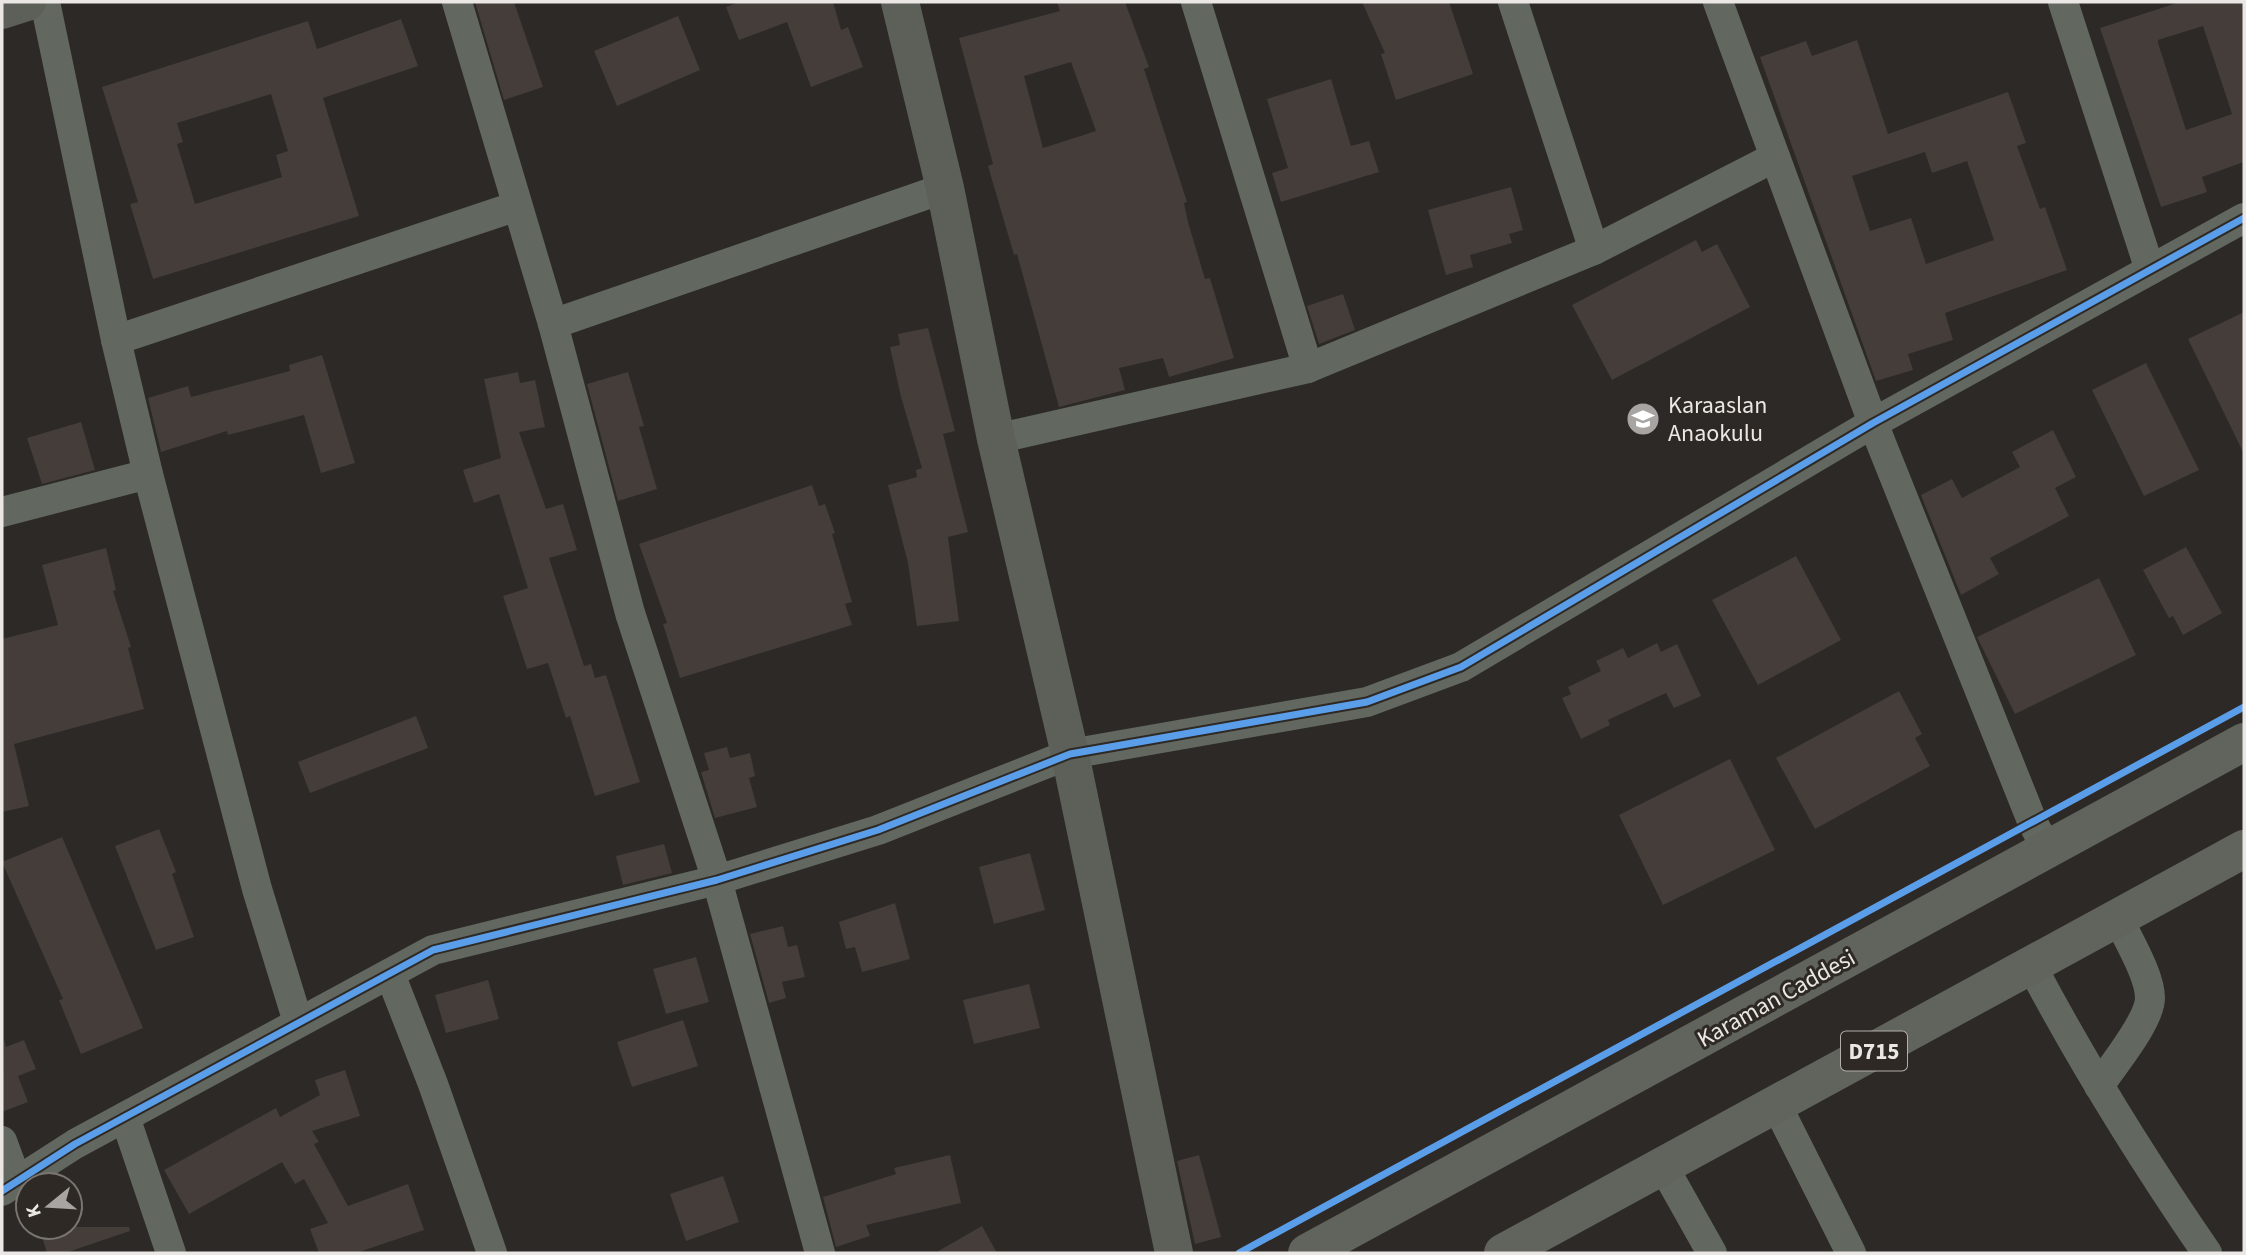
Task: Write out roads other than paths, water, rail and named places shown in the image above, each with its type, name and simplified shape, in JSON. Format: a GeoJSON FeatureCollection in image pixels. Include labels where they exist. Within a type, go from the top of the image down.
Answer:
{"type":"FeatureCollection","features":[{"type":"Feature","properties":{"kind":"highway","name":"Karaman Caddesi"},"geometry":{"type":"LineString","coordinates":[[1307,1253],[2244,742]]}},
{"type":"Feature","properties":{"kind":"highway","name":"D715"},"geometry":{"type":"LineString","coordinates":[[1503,1253],[2244,849]]}},
{"type":"Feature","properties":{"kind":"street"},"geometry":{"type":"LineString","coordinates":[[2,10],[27,2]]}},
{"type":"Feature","properties":{"kind":"street"},"geometry":{"type":"LineString","coordinates":[[45,2],[116,340],[148,474],[257,889],[298,1022]]}},
{"type":"Feature","properties":{"kind":"street"},"geometry":{"type":"LineString","coordinates":[[457,2],[554,324],[629,613],[717,880],[820,1253]]}},
{"type":"Feature","properties":{"kind":"street"},"geometry":{"type":"LineString","coordinates":[[900,2],[945,188],[996,439],[1070,754],[1174,1253]]}},
{"type":"Feature","properties":{"kind":"street"},"geometry":{"type":"LineString","coordinates":[[1196,2],[1308,368]]}},
{"type":"Feature","properties":{"kind":"street"},"geometry":{"type":"LineString","coordinates":[[1513,2],[1594,250]]}},
{"type":"Feature","properties":{"kind":"street"},"geometry":{"type":"LineString","coordinates":[[2063,2],[2150,270]]}},
{"type":"Feature","properties":{"kind":"street"},"geometry":{"type":"LineString","coordinates":[[1725,4],[1775,157],[1873,423],[2022,797],[2047,850]]}},
{"type":"Feature","properties":{"kind":"street"},"geometry":{"type":"LineString","coordinates":[[996,439],[1308,368],[1594,250],[1775,157]]}},
{"type":"Feature","properties":{"kind":"street"},"geometry":{"type":"LineString","coordinates":[[554,324],[945,188]]}},
{"type":"Feature","properties":{"kind":"street"},"geometry":{"type":"LineString","coordinates":[[116,340],[517,206]]}},
{"type":"Feature","properties":{"kind":"street"},"geometry":{"type":"LineString","coordinates":[[2,1141],[9,1186],[125,1117],[433,950],[717,880],[878,831],[1070,754],[1367,702],[1461,667],[1873,423],[2244,218]]}},
{"type":"Feature","properties":{"kind":"street"},"geometry":{"type":"LineString","coordinates":[[2,512],[148,474]]}},
{"type":"Feature","properties":{"kind":"street"},"geometry":{"type":"LineString","coordinates":[[2099,1086],[2145,1017],[2150,998],[2141,969],[2118,918]]}},
{"type":"Feature","properties":{"kind":"street"},"geometry":{"type":"LineString","coordinates":[[2031,965],[2140,1154],[2207,1253]]}},
{"type":"Feature","properties":{"kind":"street"},"geometry":{"type":"LineString","coordinates":[[390,974],[433,1084],[492,1253]]}},
{"type":"Feature","properties":{"kind":"street"},"geometry":{"type":"LineString","coordinates":[[1776,1104],[1852,1253]]}},
{"type":"Feature","properties":{"kind":"street"},"geometry":{"type":"LineString","coordinates":[[125,1117],[171,1253]]}},
{"type":"Feature","properties":{"kind":"street"},"geometry":{"type":"LineString","coordinates":[[1663,1166],[1712,1253]]}},
{"type":"Feature","properties":{"kind":"place","name":"Karaaslan Anaokulu"},"geometry":{"type":"Point","coordinates":[1643,419]}}]}
